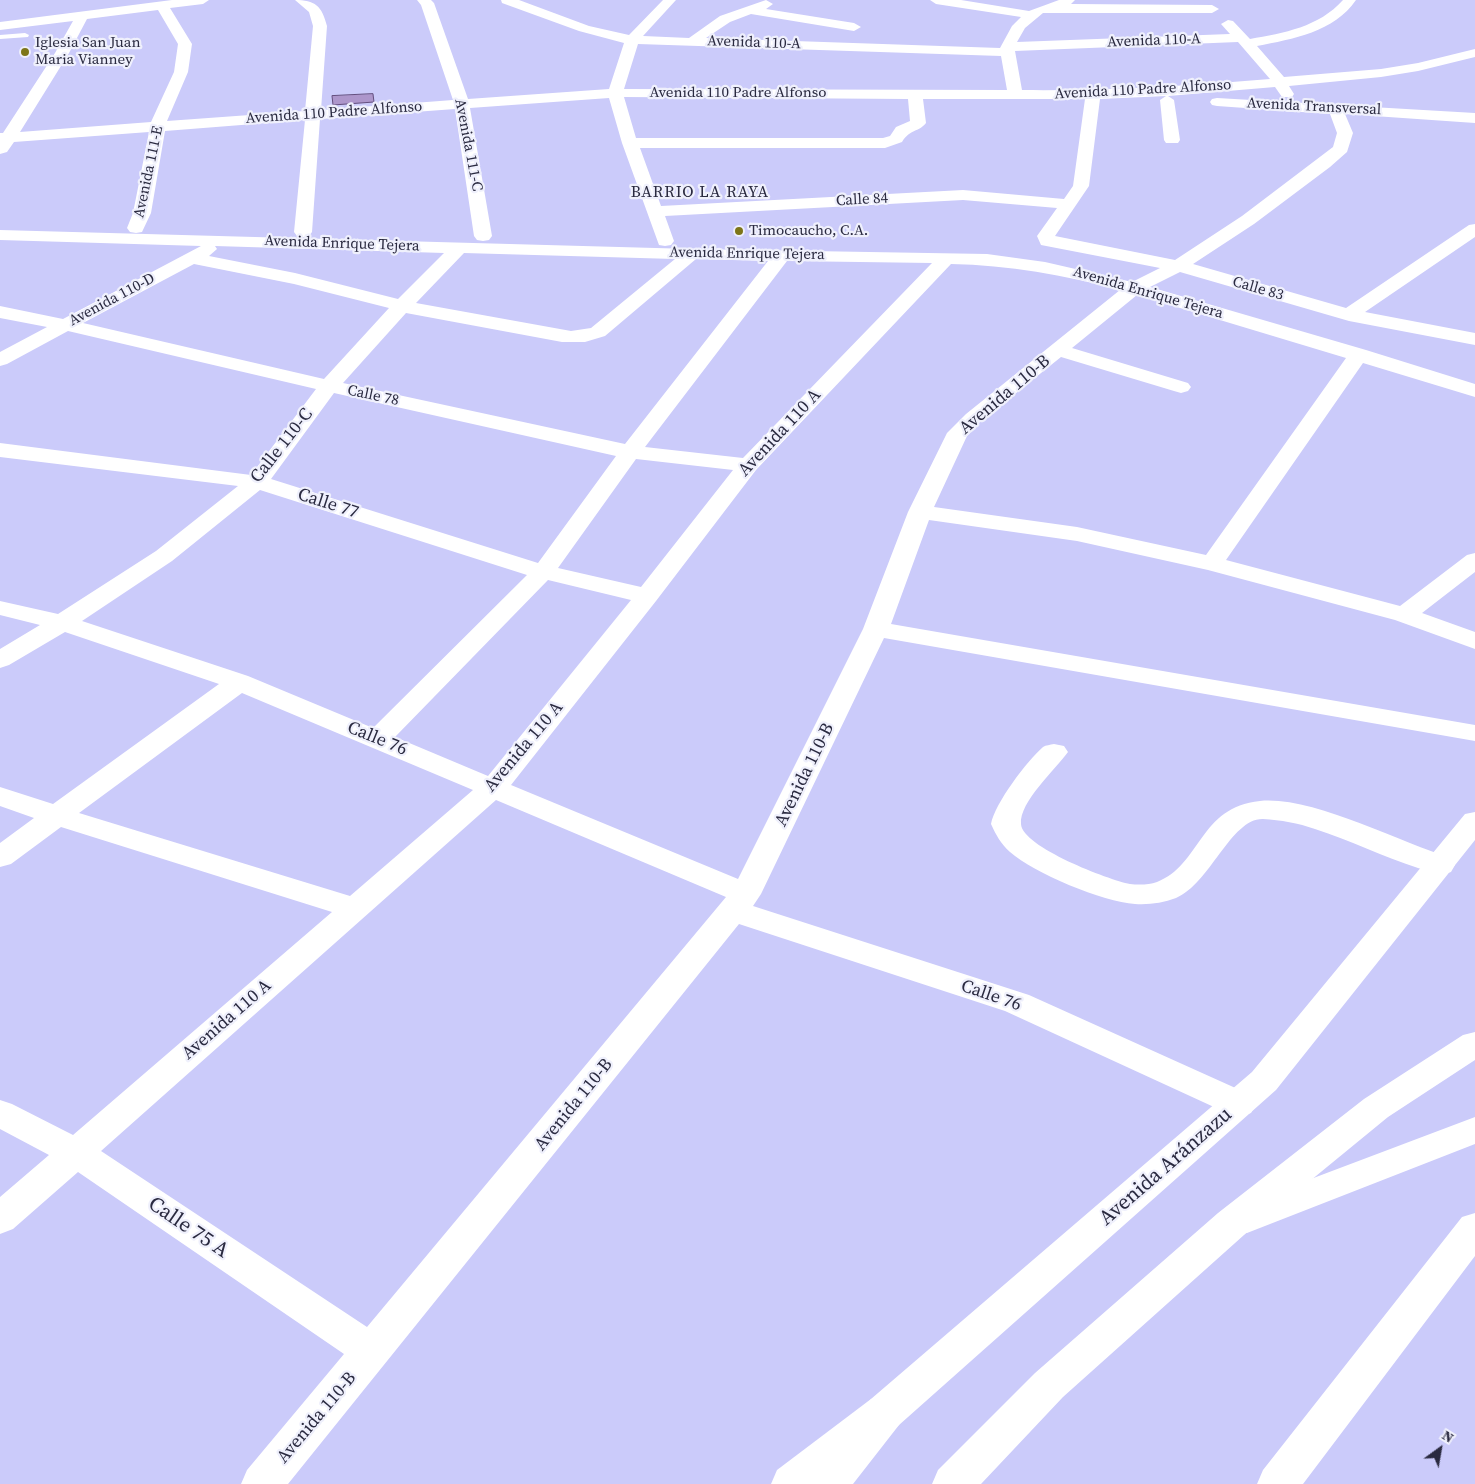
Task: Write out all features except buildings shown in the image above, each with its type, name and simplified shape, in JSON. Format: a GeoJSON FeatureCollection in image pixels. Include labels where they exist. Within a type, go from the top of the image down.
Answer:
{"type":"FeatureCollection","features":[{"type":"Feature","properties":{"kind":"main road"},"geometry":{"type":"LineString","coordinates":[[0,26],[41,14],[82,16],[203,0]]}},
{"type":"Feature","properties":{"kind":"main road"},"geometry":{"type":"LineString","coordinates":[[301,0],[313,8],[318,15],[320,26],[303,232]]}},
{"type":"Feature","properties":{"kind":"main road","name":"Avenida 110-A"},"geometry":{"type":"LineString","coordinates":[[507,0],[569,24],[632,40],[1007,49],[1245,41],[1281,37],[1322,23],[1344,8],[1350,0]]}},
{"type":"Feature","properties":{"kind":"main road"},"geometry":{"type":"LineString","coordinates":[[665,241],[630,143],[615,93],[632,40],[670,0]]}},
{"type":"Feature","properties":{"kind":"main road"},"geometry":{"type":"LineString","coordinates":[[692,42],[725,19],[778,0]]}},
{"type":"Feature","properties":{"kind":"main road"},"geometry":{"type":"LineString","coordinates":[[936,0],[1031,15]]}},
{"type":"Feature","properties":{"kind":"main road"},"geometry":{"type":"LineString","coordinates":[[1054,8],[1069,0]]}},
{"type":"Feature","properties":{"kind":"main road","name":"Avenida 111-C"},"geometry":{"type":"LineString","coordinates":[[430,2],[462,104],[483,236]]}},
{"type":"Feature","properties":{"kind":"main road"},"geometry":{"type":"LineString","coordinates":[[1015,94],[1007,49],[1019,26],[1040,10],[1208,4],[1245,41],[1277,78],[1295,106]]}},
{"type":"Feature","properties":{"kind":"main road","name":"Avenida 111-E"},"geometry":{"type":"LineString","coordinates":[[136,228],[142,213],[158,126],[181,72],[185,44],[162,6]]}},
{"type":"Feature","properties":{"kind":"main road"},"geometry":{"type":"LineString","coordinates":[[750,10],[854,27]]}},
{"type":"Feature","properties":{"kind":"main road"},"geometry":{"type":"LineString","coordinates":[[0,152],[4,138],[62,53],[82,16]]}},
{"type":"Feature","properties":{"kind":"main road","name":"Avenida 110 Padre Alfonso"},"geometry":{"type":"LineString","coordinates":[[4,138],[615,93],[1198,95],[1277,78],[1381,73],[1418,67],[1475,53]]}},
{"type":"Feature","properties":{"kind":"main road"},"geometry":{"type":"LineString","coordinates":[[1185,76],[1277,78]]}},
{"type":"Feature","properties":{"kind":"main road"},"geometry":{"type":"LineString","coordinates":[[630,143],[885,143],[896,139],[901,130],[918,123],[915,94]]}},
{"type":"Feature","properties":{"kind":"main road"},"geometry":{"type":"LineString","coordinates":[[1068,204],[1082,186],[1093,95]]}},
{"type":"Feature","properties":{"kind":"main road","name":"Avenida Transversal"},"geometry":{"type":"LineString","coordinates":[[1093,95],[1167,100],[1198,95],[1295,106],[1475,118]]}},
{"type":"Feature","properties":{"kind":"main road"},"geometry":{"type":"LineString","coordinates":[[1167,100],[1172,140]]}},
{"type":"Feature","properties":{"kind":"main road","name":"Avenida 110-B"},"geometry":{"type":"LineString","coordinates":[[262,1484],[740,902],[876,629],[920,512],[958,433],[973,418],[1143,284],[1178,266],[1248,220],[1324,164],[1341,149],[1345,133],[1335,108]]}},
{"type":"Feature","properties":{"kind":"main road","name":"Calle 84"},"geometry":{"type":"LineString","coordinates":[[655,211],[963,195],[1068,204]]}},
{"type":"Feature","properties":{"kind":"main road","name":"Calle 83"},"geometry":{"type":"LineString","coordinates":[[1068,204],[1046,236],[1047,241],[1178,266],[1349,315],[1475,339]]}},
{"type":"Feature","properties":{"kind":"main road","name":"Avenida Enrique Tejera"},"geometry":{"type":"LineString","coordinates":[[0,225],[1027,251],[1068,258],[1475,392]]}},
{"type":"Feature","properties":{"kind":"main road"},"geometry":{"type":"LineString","coordinates":[[1349,315],[1475,229]]}},
{"type":"Feature","properties":{"kind":"main road","name":"Avenida Enrique Tejera"},"geometry":{"type":"LineString","coordinates":[[0,235],[692,254],[947,258],[1027,263],[1143,284],[1475,378]]}},
{"type":"Feature","properties":{"kind":"main road","name":"Avenida 110-D"},"geometry":{"type":"LineString","coordinates":[[0,360],[225,241]]}},
{"type":"Feature","properties":{"kind":"main road","name":"Calle 110-C"},"geometry":{"type":"LineString","coordinates":[[0,660],[62,623],[164,556],[257,482],[329,386],[402,306],[460,247]]}},
{"type":"Feature","properties":{"kind":"main road"},"geometry":{"type":"LineString","coordinates":[[193,258],[295,279],[402,306],[562,336],[589,336],[598,332],[692,254]]}},
{"type":"Feature","properties":{"kind":"main road"},"geometry":{"type":"LineString","coordinates":[[377,740],[543,572],[630,452],[782,255]]}},
{"type":"Feature","properties":{"kind":"main road","name":"Avenida 110 A"},"geometry":{"type":"LineString","coordinates":[[0,1219],[494,787],[648,596],[748,465],[947,258]]}},
{"type":"Feature","properties":{"kind":"main road","name":"Calle 78"},"geometry":{"type":"LineString","coordinates":[[0,312],[66,325],[329,386],[630,452],[748,465]]}},
{"type":"Feature","properties":{"kind":"main road"},"geometry":{"type":"LineString","coordinates":[[1058,350],[1181,387]]}},
{"type":"Feature","properties":{"kind":"main road"},"geometry":{"type":"LineString","coordinates":[[1212,564],[1359,354]]}},
{"type":"Feature","properties":{"kind":"main road","name":"Calle 77"},"geometry":{"type":"LineString","coordinates":[[0,450],[257,482],[543,572],[648,596]]}},
{"type":"Feature","properties":{"kind":"main road"},"geometry":{"type":"LineString","coordinates":[[920,512],[1077,534],[1212,564],[1404,615],[1475,641]]}},
{"type":"Feature","properties":{"kind":"main road"},"geometry":{"type":"LineString","coordinates":[[1404,615],[1475,560]]}},
{"type":"Feature","properties":{"kind":"main road","name":"Calle 76"},"geometry":{"type":"LineString","coordinates":[[0,608],[62,623],[239,682],[494,787],[740,902],[1017,1004],[1239,1104]]}},
{"type":"Feature","properties":{"kind":"main road"},"geometry":{"type":"LineString","coordinates":[[876,629],[1475,733]]}},
{"type":"Feature","properties":{"kind":"main road"},"geometry":{"type":"LineString","coordinates":[[0,857],[239,682]]}},
{"type":"Feature","properties":{"kind":"main road"},"geometry":{"type":"LineString","coordinates":[[1054,752],[1010,810],[1006,823],[1008,834],[1020,845],[1056,867],[1128,893],[1147,894],[1165,891],[1178,885],[1228,824],[1240,816],[1258,810],[1285,811],[1319,820],[1419,860],[1440,865]]}},
{"type":"Feature","properties":{"kind":"main road"},"geometry":{"type":"LineString","coordinates":[[0,796],[57,816],[354,908]]}},
{"type":"Feature","properties":{"kind":"main road","name":"Avenida Aránzazu"},"geometry":{"type":"LineString","coordinates":[[827,1484],[885,1412],[1264,1081],[1475,821]]}},
{"type":"Feature","properties":{"kind":"main road"},"geometry":{"type":"LineString","coordinates":[[953,1484],[1049,1385],[1231,1224],[1376,1108],[1475,1044]]}},
{"type":"Feature","properties":{"kind":"main road","name":"Calle 75 A"},"geometry":{"type":"LineString","coordinates":[[0,1113],[76,1153],[372,1352]]}},
{"type":"Feature","properties":{"kind":"main road"},"geometry":{"type":"LineString","coordinates":[[1231,1224],[1475,1130]]}},
{"type":"Feature","properties":{"kind":"main road"},"geometry":{"type":"LineString","coordinates":[[1278,1484],[1475,1228]]}},
{"type":"Feature","properties":{"kind":"main road"},"geometry":{"type":"LineString","coordinates":[[792,1484],[885,1412]]}},
{"type":"Feature","properties":{"kind":"lane"},"geometry":{"type":"LineString","coordinates":[[0,38],[25,35]]}},
{"type":"Feature","properties":{"kind":"place","name":"Iglesia San Juan Maria Vianney"},"geometry":{"type":"Point","coordinates":[25,52]}},
{"type":"Feature","properties":{"kind":"place","name":"Timocaucho, C.A."},"geometry":{"type":"Point","coordinates":[739,231]}},
{"type":"Feature","properties":{"kind":"district","name":"BARRIO LA RAYA"},"geometry":{"type":"Point","coordinates":[700,193]}}]}
